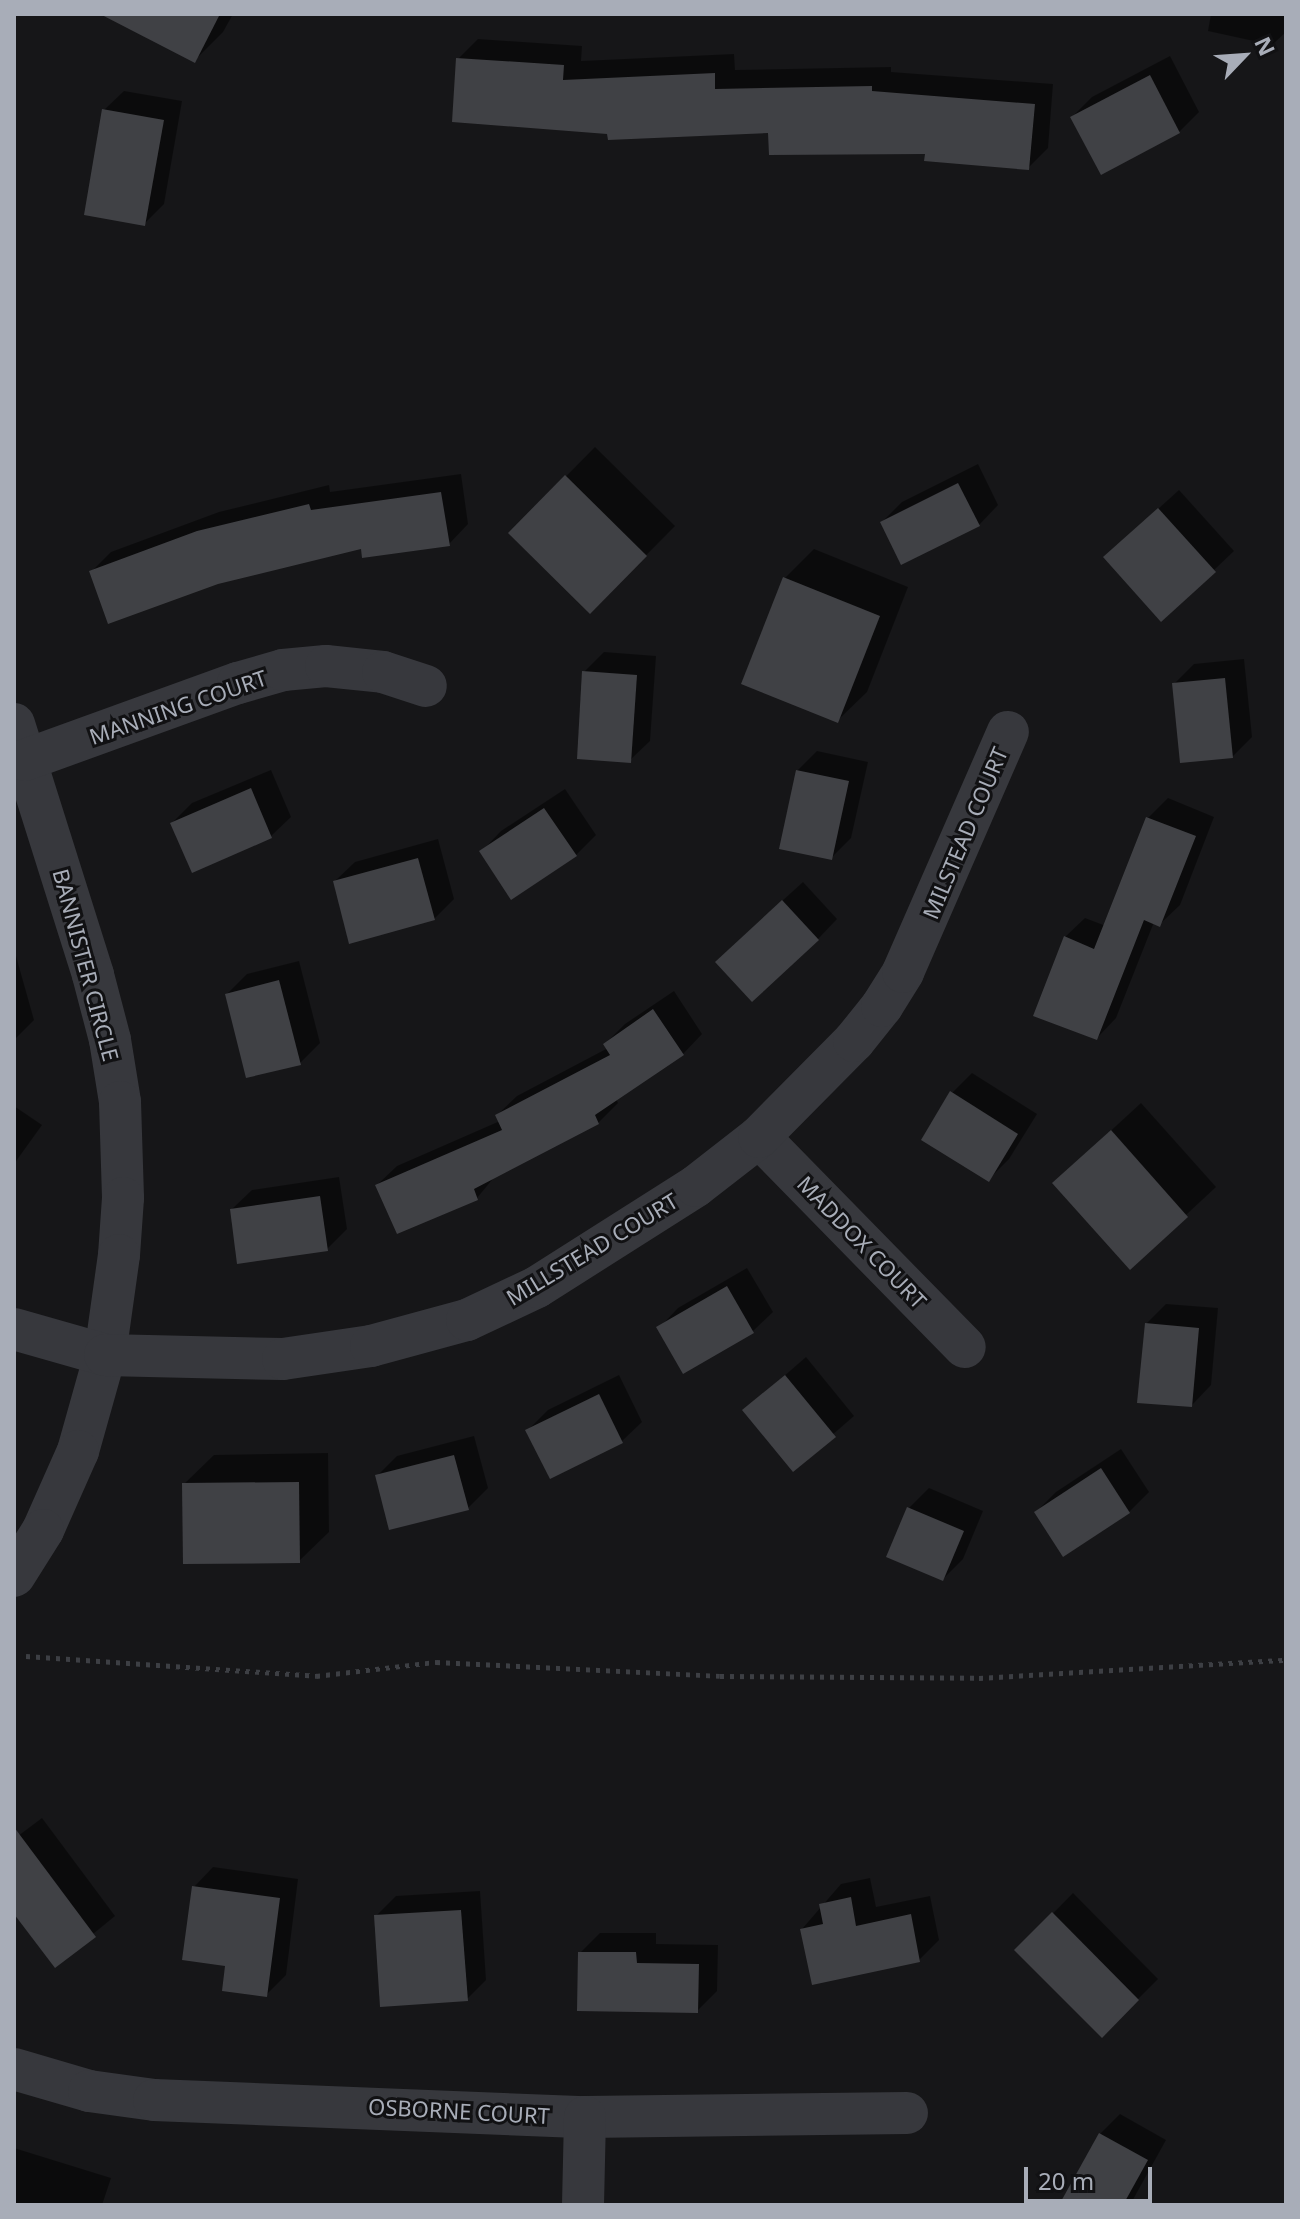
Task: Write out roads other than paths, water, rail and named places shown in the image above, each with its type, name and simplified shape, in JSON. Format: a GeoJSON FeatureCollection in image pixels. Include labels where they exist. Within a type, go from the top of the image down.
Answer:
{"type":"FeatureCollection","features":[{"type":"Feature","properties":{"kind":"street","name":"MANNING COURT"},"geometry":{"type":"LineString","coordinates":[[20,742],[179,707],[238,683],[283,670],[326,666],[383,672],[426,686]]}},
{"type":"Feature","properties":{"kind":"street","name":"MILSTEAD COURT"},"geometry":{"type":"LineString","coordinates":[[921,934],[1008,732]]}},
{"type":"Feature","properties":{"kind":"street","name":"BANNISTER CIRCLE"},"geometry":{"type":"LineString","coordinates":[[14,1576],[43,1530],[78,1451],[105,1355],[122,1212],[120,1102],[110,1040],[93,975],[20,742]]}},
{"type":"Feature","properties":{"kind":"street","name":"MILLSTEAD COURT"},"geometry":{"type":"LineString","coordinates":[[14,1329],[105,1355],[283,1359],[371,1346],[467,1320],[537,1287],[630,1230],[696,1186],[759,1137],[854,1041],[882,1006],[921,934]]}},
{"type":"Feature","properties":{"kind":"street","name":"MADDOX COURT"},"geometry":{"type":"LineString","coordinates":[[759,1137],[965,1347]]}},
{"type":"Feature","properties":{"kind":"street","name":"OSBORNE COURT"},"geometry":{"type":"LineString","coordinates":[[14,2069],[89,2091],[154,2100],[585,2117],[907,2113]]}},
{"type":"Feature","properties":{"kind":"street"},"geometry":{"type":"LineString","coordinates":[[583,2205],[585,2117]]}}]}
